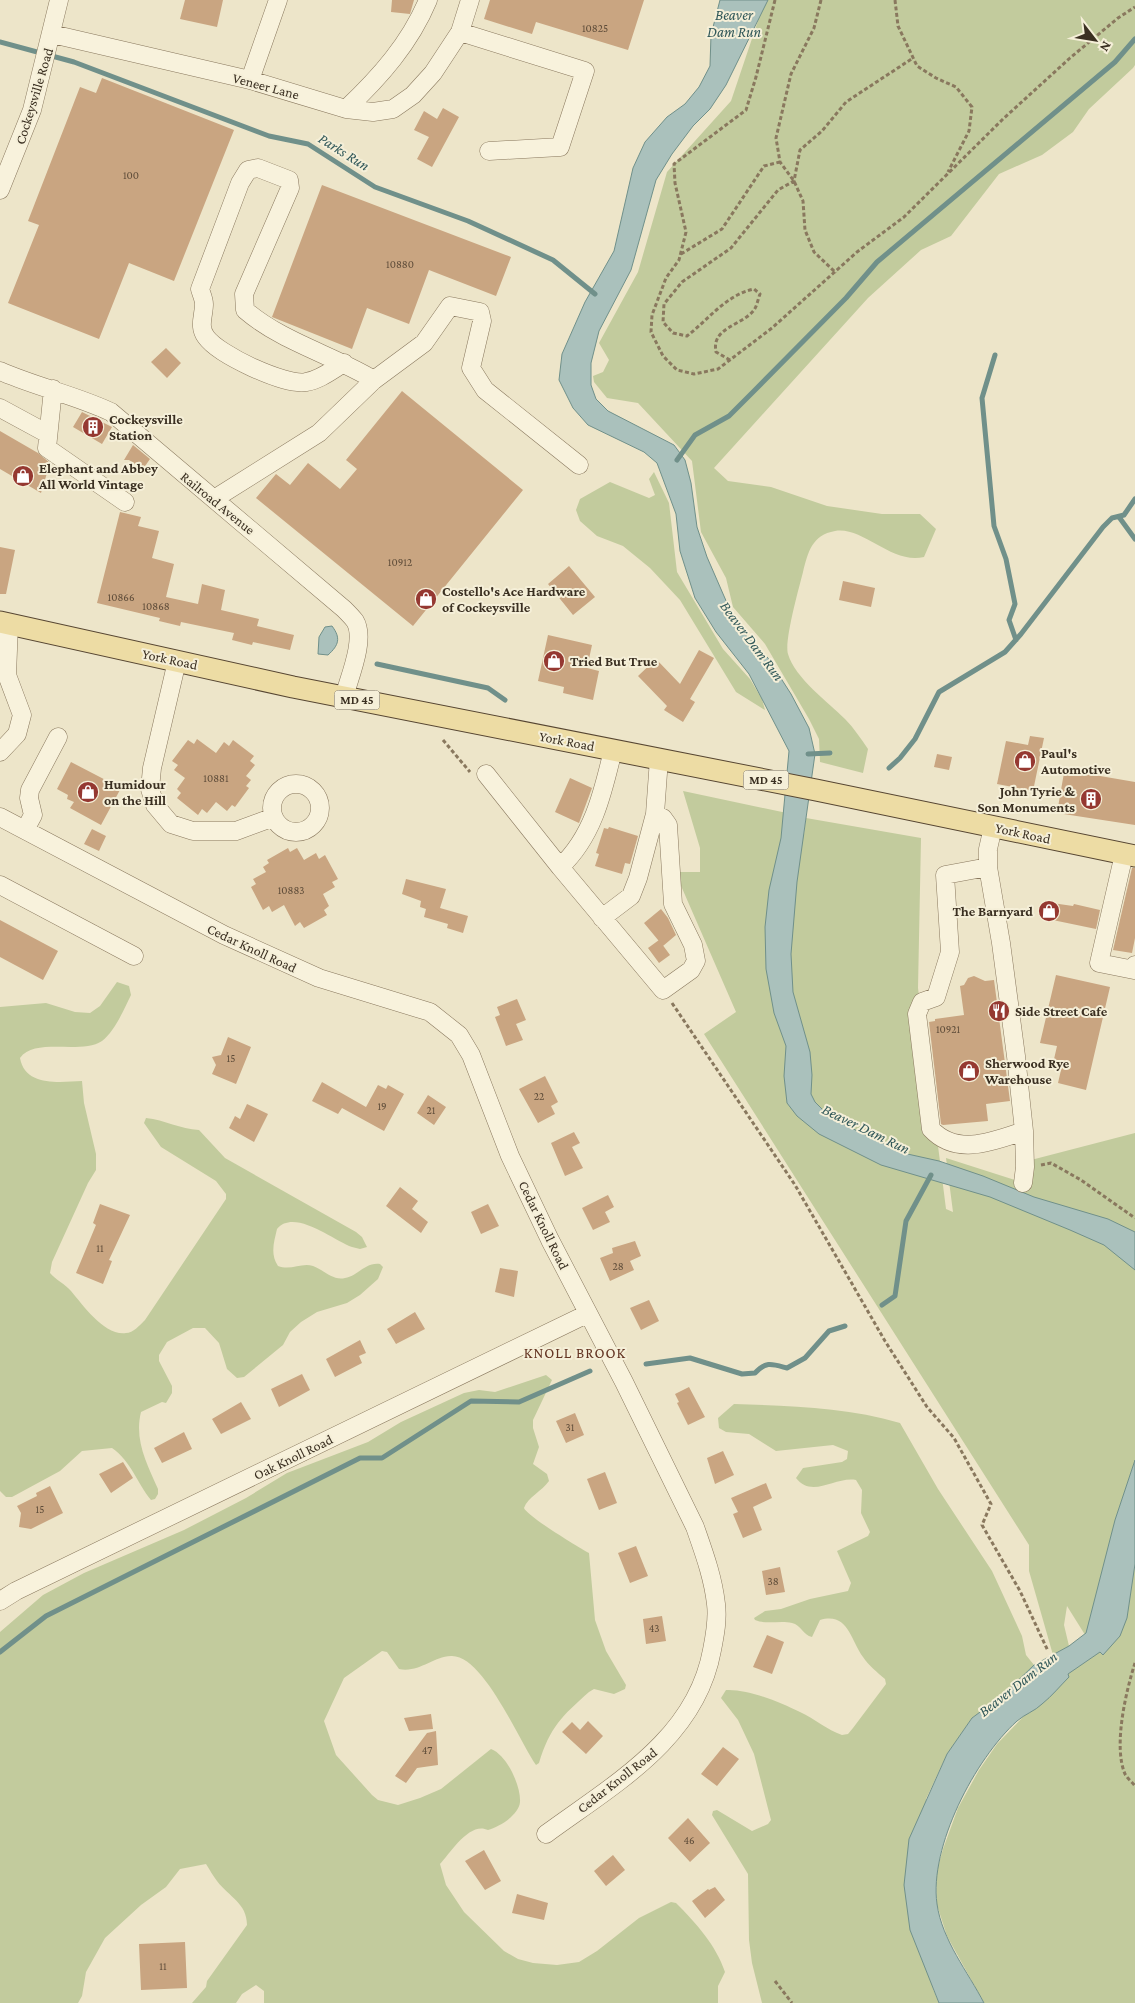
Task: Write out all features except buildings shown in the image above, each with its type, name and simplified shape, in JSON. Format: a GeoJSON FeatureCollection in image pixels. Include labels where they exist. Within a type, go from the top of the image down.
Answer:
{"type":"FeatureCollection","features":[{"type":"Feature","properties":{"kind":"main road","name":"York Road"},"geometry":{"type":"LineString","coordinates":[[4,623],[344,697],[816,790],[1129,855]]}},
{"type":"Feature","properties":{"kind":"street","name":"Cockeysville Road"},"geometry":{"type":"LineString","coordinates":[[0,190],[24,133],[48,48],[59,0]]}},
{"type":"Feature","properties":{"kind":"street"},"geometry":{"type":"LineString","coordinates":[[250,80],[278,0]]}},
{"type":"Feature","properties":{"kind":"street"},"geometry":{"type":"LineString","coordinates":[[346,109],[378,79],[407,40],[428,0]]}},
{"type":"Feature","properties":{"kind":"street","name":"Veneer Lane"},"geometry":{"type":"LineString","coordinates":[[48,48],[250,80],[346,109],[373,112],[393,109],[413,95],[433,73],[460,32],[470,0]]}},
{"type":"Feature","properties":{"kind":"street"},"geometry":{"type":"LineString","coordinates":[[460,32],[585,71],[560,147],[489,151]]}},
{"type":"Feature","properties":{"kind":"street"},"geometry":{"type":"LineString","coordinates":[[344,363],[322,376],[306,382],[296,382],[245,365],[225,353],[206,337],[201,321],[204,303],[200,289],[240,182],[248,170],[258,168],[288,180],[290,188],[244,294],[245,310],[262,325],[344,363],[374,380]]}},
{"type":"Feature","properties":{"kind":"street"},"geometry":{"type":"LineString","coordinates":[[214,499],[319,433],[374,380],[424,343],[450,306],[480,312],[482,321],[471,368],[485,390],[579,465]]}},
{"type":"Feature","properties":{"kind":"street","name":"Railroad Avenue"},"geometry":{"type":"LineString","coordinates":[[0,371],[21,380],[83,399],[111,412],[325,591],[355,622],[358,633],[358,648],[344,697]]}},
{"type":"Feature","properties":{"kind":"street"},"geometry":{"type":"LineString","coordinates":[[53,389],[47,448],[124,502]]}},
{"type":"Feature","properties":{"kind":"street"},"geometry":{"type":"LineString","coordinates":[[0,408],[48,434]]}},
{"type":"Feature","properties":{"kind":"street"},"geometry":{"type":"LineString","coordinates":[[0,752],[17,734],[22,716],[7,675],[4,623]]}},
{"type":"Feature","properties":{"kind":"street"},"geometry":{"type":"LineString","coordinates":[[177,661],[152,768],[150,789],[155,805],[171,824],[193,831],[236,831],[274,817]]}},
{"type":"Feature","properties":{"kind":"street"},"geometry":{"type":"LineString","coordinates":[[26,830],[33,814],[29,798],[30,790],[58,737]]}},
{"type":"Feature","properties":{"kind":"street"},"geometry":{"type":"LineString","coordinates":[[560,867],[575,853],[586,833],[603,794],[612,750]]}},
{"type":"Feature","properties":{"kind":"street"},"geometry":{"type":"LineString","coordinates":[[602,918],[627,899],[633,892],[655,814],[659,759]]}},
{"type":"Feature","properties":{"kind":"street"},"geometry":{"type":"LineString","coordinates":[[486,774],[560,867],[663,990],[691,970],[696,961],[692,945],[673,904],[668,824],[663,818],[655,814]]}},
{"type":"Feature","properties":{"kind":"street","name":"Cedar Knoll Road"},"geometry":{"type":"LineString","coordinates":[[0,816],[184,916],[256,950],[319,978],[422,1009],[445,1022],[459,1035],[471,1055],[510,1156],[695,1528],[711,1574],[717,1606],[715,1636],[708,1669],[700,1692],[686,1714],[655,1752],[546,1834]]}},
{"type":"Feature","properties":{"kind":"street"},"geometry":{"type":"LineString","coordinates":[[993,827],[988,849],[988,867],[1001,943],[1024,1131],[1024,1175]]}},
{"type":"Feature","properties":{"kind":"street"},"geometry":{"type":"LineString","coordinates":[[1129,855],[1099,964],[1134,970],[1135,964]]}},
{"type":"Feature","properties":{"kind":"street"},"geometry":{"type":"LineString","coordinates":[[988,867],[945,875],[950,952],[936,996],[922,1002],[917,1014],[931,1129],[944,1138],[969,1146],[979,1146],[1024,1131]]}},
{"type":"Feature","properties":{"kind":"street"},"geometry":{"type":"LineString","coordinates":[[0,885],[134,956]]}},
{"type":"Feature","properties":{"kind":"street","name":"Oak Knoll Road"},"geometry":{"type":"LineString","coordinates":[[0,1601],[16,1591],[587,1314]]}},
{"type":"Feature","properties":{"kind":"path"},"geometry":{"type":"LineString","coordinates":[[775,0],[746,110],[674,164],[675,183],[686,232],[681,254],[666,278],[652,315],[651,332],[663,356],[677,370],[694,374],[718,369],[772,328],[836,273],[857,252],[904,217],[1070,58],[1118,18],[1135,7]]}},
{"type":"Feature","properties":{"kind":"path"},"geometry":{"type":"LineString","coordinates":[[821,0],[814,28],[791,74],[776,138],[780,162],[794,181],[803,202],[805,230],[814,252],[836,273]]}},
{"type":"Feature","properties":{"kind":"path"},"geometry":{"type":"LineString","coordinates":[[895,0],[898,26],[917,66],[936,78],[956,87],[972,107],[969,131],[946,175]]}},
{"type":"Feature","properties":{"kind":"path"},"geometry":{"type":"LineString","coordinates":[[730,360],[716,352],[715,345],[719,333],[754,310],[760,294],[754,290],[741,292],[723,304],[708,320],[687,336],[673,333],[663,322],[664,304],[682,282],[731,248],[778,190],[794,181],[800,150],[822,131],[846,102],[914,58]]}},
{"type":"Feature","properties":{"kind":"path"},"geometry":{"type":"LineString","coordinates":[[681,254],[722,229],[764,166],[780,162]]}},
{"type":"Feature","properties":{"kind":"path"},"geometry":{"type":"LineString","coordinates":[[663,990],[690,1034],[795,1185],[846,1276],[928,1407],[954,1438],[991,1504],[982,1525],[1020,1591],[1048,1651]]}},
{"type":"Feature","properties":{"kind":"path"},"geometry":{"type":"LineString","coordinates":[[1024,1175],[1051,1163],[1081,1180],[1135,1218]]}},
{"type":"Feature","properties":{"kind":"path"},"geometry":{"type":"LineString","coordinates":[[1135,1663],[1126,1690],[1121,1726],[1122,1759],[1125,1775],[1135,1786]]}},
{"type":"Feature","properties":{"kind":"path"},"geometry":{"type":"LineString","coordinates":[[775,1981],[792,2003]]}},
{"type":"Feature","properties":{"kind":"green space"},"geometry":{"type":"Polygon","coordinates":[[[765,0],[1135,0],[1135,65],[1133,68],[1089,109],[1073,132],[1042,155],[999,174],[951,236],[921,250],[868,298],[714,468],[728,481],[771,487],[827,506],[882,514],[920,514],[936,529],[924,557],[912,558],[901,556],[846,531],[835,531],[821,536],[809,551],[795,602],[788,638],[788,654],[797,672],[848,722],[868,749],[863,773],[820,762],[819,739],[809,719],[765,644],[733,607],[726,578],[701,532],[692,461],[638,403],[607,398],[594,382],[593,376],[603,372],[609,360],[599,343],[638,272],[667,172],[731,101],[765,0]]]}},
{"type":"Feature","properties":{"kind":"green space"},"geometry":{"type":"Polygon","coordinates":[[[654,472],[669,503],[677,572],[723,649],[750,679],[762,699],[765,710],[736,692],[680,600],[650,568],[623,546],[597,536],[580,521],[576,510],[580,499],[610,482],[649,498],[655,495],[649,479],[654,472]]]}},
{"type":"Feature","properties":{"kind":"green space"},"geometry":{"type":"Polygon","coordinates":[[[683,791],[787,813],[804,834],[806,818],[921,838],[918,988],[946,1209],[953,1212],[946,1158],[1021,1182],[1031,1160],[1135,1133],[1135,2003],[984,2003],[947,1936],[937,1905],[936,1874],[958,1808],[979,1770],[997,1744],[1022,1718],[1037,1688],[1078,1667],[1097,1654],[1067,1606],[1064,1625],[1069,1646],[1053,1655],[1029,1571],[1029,1545],[704,1034],[736,1012],[675,872],[700,872],[700,848],[683,791]]]}},
{"type":"Feature","properties":{"kind":"green space"},"geometry":{"type":"Polygon","coordinates":[[[117,982],[129,986],[131,995],[115,1026],[102,1041],[82,1047],[36,1048],[20,1058],[23,1067],[36,1078],[54,1082],[82,1081],[84,1103],[96,1154],[96,1170],[88,1183],[52,1262],[50,1273],[69,1289],[102,1325],[118,1333],[131,1332],[145,1320],[226,1199],[226,1194],[216,1181],[161,1147],[144,1123],[146,1118],[199,1130],[225,1158],[356,1232],[362,1237],[367,1247],[360,1249],[352,1247],[314,1227],[293,1222],[284,1223],[277,1229],[274,1243],[273,1252],[278,1266],[287,1268],[309,1265],[341,1279],[350,1277],[370,1265],[380,1264],[383,1267],[378,1279],[360,1295],[347,1303],[317,1312],[301,1322],[290,1332],[283,1345],[244,1377],[237,1378],[227,1369],[219,1343],[205,1328],[193,1328],[167,1342],[159,1355],[159,1361],[172,1386],[172,1393],[166,1403],[162,1402],[141,1412],[139,1422],[140,1442],[158,1489],[155,1499],[151,1500],[124,1459],[112,1448],[82,1451],[60,1471],[12,1497],[6,1497],[0,1491],[0,1007],[46,1003],[75,1012],[90,1013],[100,1006],[117,982]]]}},
{"type":"Feature","properties":{"kind":"green space"},"geometry":{"type":"Polygon","coordinates":[[[546,1375],[552,1380],[533,1420],[533,1428],[539,1447],[533,1464],[547,1474],[549,1481],[524,1508],[543,1524],[589,1553],[595,1620],[606,1651],[626,1685],[625,1689],[614,1694],[594,1689],[589,1692],[558,1723],[548,1740],[539,1763],[536,1765],[487,1683],[463,1659],[451,1656],[406,1670],[399,1669],[387,1652],[382,1651],[344,1678],[324,1721],[336,1755],[378,1800],[398,1805],[441,1789],[491,1749],[497,1752],[507,1764],[512,1772],[520,1795],[519,1807],[508,1820],[498,1826],[488,1830],[481,1828],[474,1830],[461,1839],[440,1864],[446,1885],[464,1912],[504,1951],[518,1959],[533,1963],[557,1965],[579,1962],[597,1951],[639,1918],[671,1902],[676,1903],[705,1935],[721,1962],[725,1972],[718,1986],[718,2003],[264,2003],[264,1991],[256,1985],[242,1994],[236,2003],[192,2003],[206,1987],[207,1981],[247,1925],[241,1906],[217,1881],[206,1864],[180,1869],[166,1887],[141,1905],[105,1938],[86,1972],[82,1996],[78,2003],[0,2003],[0,1632],[43,1595],[84,1573],[184,1530],[246,1498],[287,1473],[368,1442],[401,1422],[464,1393],[479,1390],[495,1392],[546,1375]]]}},
{"type":"Feature","properties":{"kind":"green space"},"geometry":{"type":"Polygon","coordinates":[[[734,1404],[839,1410],[900,1423],[938,1489],[992,1571],[1022,1636],[1026,1655],[1034,1665],[1003,1695],[972,1718],[947,1754],[926,1799],[933,1989],[939,2003],[762,2003],[752,1963],[749,1940],[748,1874],[712,1815],[713,1811],[717,1810],[752,1831],[768,1824],[771,1820],[754,1754],[738,1720],[721,1698],[726,1690],[754,1694],[800,1712],[842,1735],[848,1734],[886,1684],[885,1679],[863,1657],[847,1629],[837,1620],[820,1620],[812,1637],[792,1623],[755,1620],[754,1618],[765,1611],[781,1609],[810,1599],[848,1591],[851,1583],[837,1551],[868,1536],[870,1532],[861,1513],[862,1490],[856,1480],[809,1487],[802,1484],[796,1478],[803,1468],[842,1462],[847,1459],[848,1451],[833,1445],[776,1451],[749,1434],[726,1432],[719,1428],[718,1418],[734,1404]]]}},
{"type":"Feature","properties":{"kind":"water","name":"Beaver Dam Run"},"geometry":{"type":"Polygon","coordinates":[[[720,0],[768,0],[726,85],[710,109],[693,126],[672,154],[656,180],[631,270],[599,331],[591,363],[591,385],[596,399],[608,411],[674,445],[685,460],[691,483],[697,527],[707,557],[737,626],[768,658],[791,694],[809,728],[815,754],[797,882],[791,954],[793,992],[810,1052],[811,1094],[815,1102],[827,1114],[843,1124],[903,1153],[939,1161],[983,1176],[1034,1197],[1108,1219],[1135,1232],[1135,1270],[1104,1245],[1070,1230],[990,1197],[881,1165],[819,1134],[797,1116],[787,1103],[784,1076],[786,1046],[774,1013],[766,969],[765,927],[769,890],[781,838],[789,751],[749,674],[716,632],[695,598],[680,551],[676,514],[657,463],[644,452],[588,425],[573,408],[559,380],[562,354],[585,302],[614,251],[633,168],[645,142],[667,117],[685,104],[699,87],[710,66],[711,35],[720,0]]]}},
{"type":"Feature","properties":{"kind":"water"},"geometry":{"type":"Polygon","coordinates":[[[332,626],[338,638],[335,648],[328,655],[318,654],[319,637],[325,627],[332,626]]]}},
{"type":"Feature","properties":{"kind":"water","name":"Beaver Dam Run"},"geometry":{"type":"Polygon","coordinates":[[[1135,1460],[1135,1564],[1127,1618],[1120,1636],[1103,1655],[1100,1652],[1068,1674],[1069,1677],[1049,1698],[1036,1709],[1023,1716],[1001,1737],[971,1781],[958,1805],[948,1831],[940,1857],[936,1881],[937,1904],[944,1930],[950,1943],[984,2003],[939,2003],[910,1930],[904,1885],[909,1839],[947,1754],[972,1718],[1003,1695],[1034,1665],[1069,1646],[1086,1633],[1115,1520],[1135,1460]]]}},
{"type":"Feature","properties":{"kind":"waterway"},"geometry":{"type":"LineString","coordinates":[[677,460],[695,435],[729,416],[846,298],[877,262],[1115,62],[1135,39]]}},
{"type":"Feature","properties":{"kind":"waterway","name":"Parks Run"},"geometry":{"type":"LineString","coordinates":[[0,42],[74,62],[269,136],[308,144],[375,187],[468,221],[553,260],[595,294]]}},
{"type":"Feature","properties":{"kind":"waterway"},"geometry":{"type":"LineString","coordinates":[[995,355],[982,398],[994,526],[1006,559],[1015,604],[1009,620],[1016,640]]}},
{"type":"Feature","properties":{"kind":"waterway"},"geometry":{"type":"LineString","coordinates":[[889,768],[900,758],[915,739],[939,692],[1005,652],[1103,527],[1112,518],[1124,515],[1135,499]]}},
{"type":"Feature","properties":{"kind":"waterway"},"geometry":{"type":"LineString","coordinates":[[1119,517],[1135,539]]}},
{"type":"Feature","properties":{"kind":"waterway"},"geometry":{"type":"LineString","coordinates":[[377,664],[488,688],[505,700]]}},
{"type":"Feature","properties":{"kind":"waterway"},"geometry":{"type":"LineString","coordinates":[[808,754],[830,753]]}},
{"type":"Feature","properties":{"kind":"waterway"},"geometry":{"type":"LineString","coordinates":[[882,1305],[895,1296],[906,1221],[931,1175]]}},
{"type":"Feature","properties":{"kind":"waterway"},"geometry":{"type":"LineString","coordinates":[[646,1364],[690,1358],[742,1374],[755,1373],[770,1364],[787,1368],[805,1358],[829,1331],[845,1326]]}},
{"type":"Feature","properties":{"kind":"waterway"},"geometry":{"type":"LineString","coordinates":[[0,1652],[46,1616],[360,1458],[382,1458],[471,1401],[519,1402],[590,1371]]}},
{"type":"Feature","properties":{"kind":"place","name":"Cockeysville Station"},"geometry":{"type":"Point","coordinates":[93,427]}},
{"type":"Feature","properties":{"kind":"place","name":"Elephant and Abbey All World Vintage"},"geometry":{"type":"Point","coordinates":[23,476]}},
{"type":"Feature","properties":{"kind":"place","name":"Costello's Ace Hardware of Cockeysville"},"geometry":{"type":"Point","coordinates":[426,599]}},
{"type":"Feature","properties":{"kind":"place","name":"Tried But True"},"geometry":{"type":"Point","coordinates":[554,661]}},
{"type":"Feature","properties":{"kind":"place","name":"Paul's Automotive"},"geometry":{"type":"Point","coordinates":[1025,761]}},
{"type":"Feature","properties":{"kind":"place","name":"Humidour on the Hill"},"geometry":{"type":"Point","coordinates":[88,792]}},
{"type":"Feature","properties":{"kind":"place","name":"John Tyrie & Son Monuments"},"geometry":{"type":"Point","coordinates":[1091,799]}},
{"type":"Feature","properties":{"kind":"place","name":"The Barnyard"},"geometry":{"type":"Point","coordinates":[1049,911]}},
{"type":"Feature","properties":{"kind":"place","name":"Side Street Cafe"},"geometry":{"type":"Point","coordinates":[999,1011]}},
{"type":"Feature","properties":{"kind":"place","name":"Sherwood Rye Warehouse"},"geometry":{"type":"Point","coordinates":[969,1071]}},
{"type":"Feature","properties":{"kind":"district","name":"KNOLL BROOK"},"geometry":{"type":"Point","coordinates":[575,1353]}}]}
